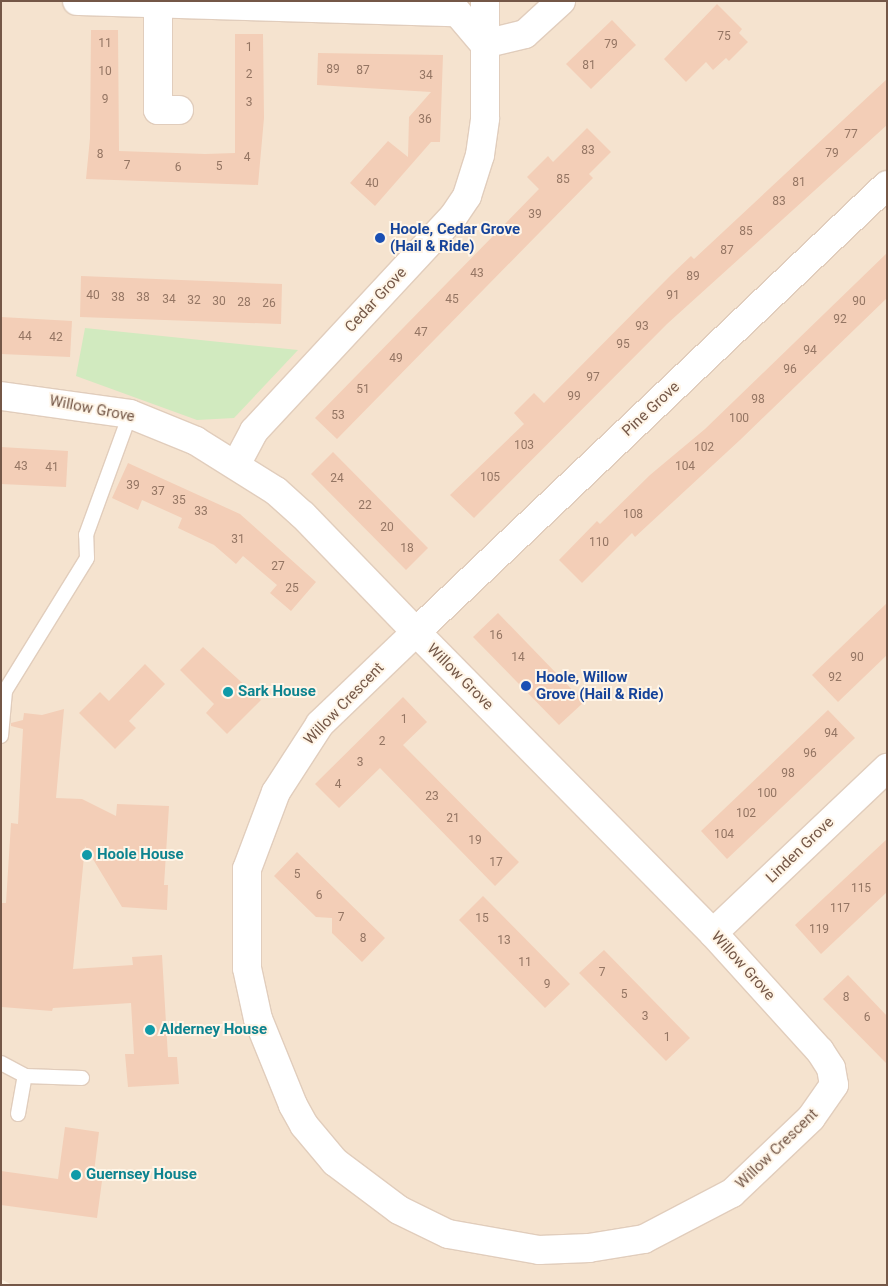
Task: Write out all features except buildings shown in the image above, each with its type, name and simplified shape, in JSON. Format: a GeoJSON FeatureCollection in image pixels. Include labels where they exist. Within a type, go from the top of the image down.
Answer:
{"type":"FeatureCollection","features":[{"type":"Feature","properties":{"kind":"street"},"geometry":{"type":"LineString","coordinates":[[77,1],[158,2],[308,10],[457,12],[484,44],[525,34],[561,1]]}},
{"type":"Feature","properties":{"kind":"street","name":"Cedar Grove"},"geometry":{"type":"LineString","coordinates":[[237,463],[254,431],[453,217],[467,196],[480,154],[484,118],[485,1]]}},
{"type":"Feature","properties":{"kind":"street"},"geometry":{"type":"LineString","coordinates":[[158,2],[158,110],[178,110]]}},
{"type":"Feature","properties":{"kind":"street","name":"Pine Grove"},"geometry":{"type":"LineString","coordinates":[[416,632],[887,186]]}},
{"type":"Feature","properties":{"kind":"street","name":"Willow Grove"},"geometry":{"type":"LineString","coordinates":[[1,396],[32,397],[130,414],[196,441],[237,463],[303,515],[713,933],[820,1052],[831,1068],[834,1085]]}},
{"type":"Feature","properties":{"kind":"street","name":"Willow Crescent"},"geometry":{"type":"LineString","coordinates":[[416,632],[303,745],[276,792],[247,869],[247,968],[258,1019],[293,1105],[304,1125],[335,1162],[399,1210],[448,1234],[539,1250],[614,1245],[673,1227],[732,1193],[810,1118],[834,1085]]}},
{"type":"Feature","properties":{"kind":"street","name":"Linden Grove"},"geometry":{"type":"LineString","coordinates":[[713,933],[887,768]]}},
{"type":"Feature","properties":{"kind":"lane"},"geometry":{"type":"LineString","coordinates":[[1,736],[5,692],[87,558],[86,535],[130,414]]}},
{"type":"Feature","properties":{"kind":"lane"},"geometry":{"type":"LineString","coordinates":[[1,1063],[25,1076],[82,1078]]}},
{"type":"Feature","properties":{"kind":"lane"},"geometry":{"type":"LineString","coordinates":[[18,1114],[25,1076]]}},
{"type":"Feature","properties":{"kind":"shaded area"},"geometry":{"type":"Polygon","coordinates":[[[1,1],[887,1],[887,1285],[12,1285],[1,1279],[1,1]]]}},
{"type":"Feature","properties":{"kind":"green space"},"geometry":{"type":"Polygon","coordinates":[[[85,328],[298,350],[234,418],[197,420],[76,376],[85,328]]]}},
{"type":"Feature","properties":{"kind":"place","name":"Hoole, Cedar Grove (Hail & Ride)"},"geometry":{"type":"Point","coordinates":[380,238]}},
{"type":"Feature","properties":{"kind":"place","name":"Hoole, Willow Grove (Hail & Ride)"},"geometry":{"type":"Point","coordinates":[526,686]}},
{"type":"Feature","properties":{"kind":"place","name":"Sark House"},"geometry":{"type":"Point","coordinates":[228,692]}},
{"type":"Feature","properties":{"kind":"place","name":"Hoole House"},"geometry":{"type":"Point","coordinates":[87,855]}},
{"type":"Feature","properties":{"kind":"place","name":"Alderney House"},"geometry":{"type":"Point","coordinates":[150,1030]}},
{"type":"Feature","properties":{"kind":"place","name":"Guernsey House"},"geometry":{"type":"Point","coordinates":[76,1175]}}]}
